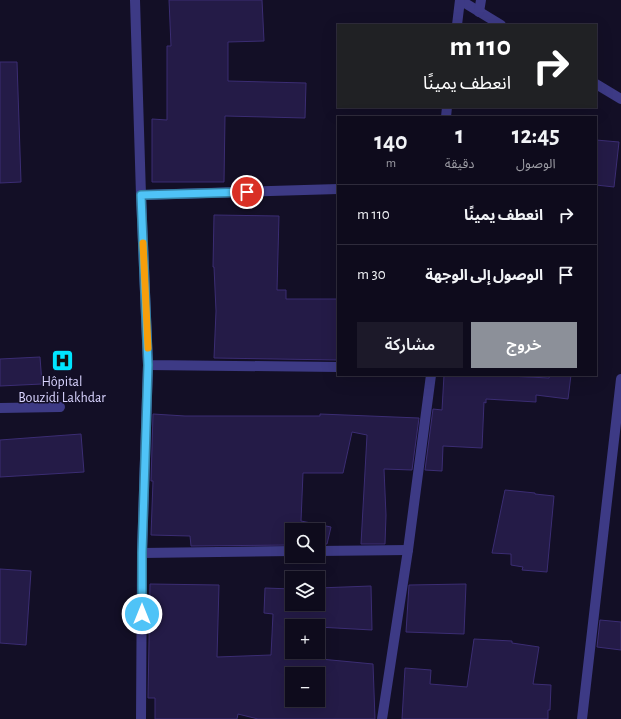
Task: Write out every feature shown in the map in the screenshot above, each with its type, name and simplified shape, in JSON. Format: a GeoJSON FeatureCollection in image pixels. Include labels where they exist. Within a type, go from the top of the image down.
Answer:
{"type":"FeatureCollection","features":[{"type":"Feature","properties":{"kind":"street"},"geometry":{"type":"LineString","coordinates":[[136,0],[141,195],[148,365],[142,553],[141,719]]}},
{"type":"Feature","properties":{"kind":"street"},"geometry":{"type":"LineString","coordinates":[[457,24],[460,0],[499,24]]}},
{"type":"Feature","properties":{"kind":"street"},"geometry":{"type":"LineString","coordinates":[[480,12],[481,0]]}},
{"type":"Feature","properties":{"kind":"street"},"geometry":{"type":"LineString","coordinates":[[597,85],[621,99]]}},
{"type":"Feature","properties":{"kind":"street"},"geometry":{"type":"LineString","coordinates":[[141,195],[337,189]]}},
{"type":"Feature","properties":{"kind":"street"},"geometry":{"type":"LineString","coordinates":[[148,365],[337,367]]}},
{"type":"Feature","properties":{"kind":"street"},"geometry":{"type":"LineString","coordinates":[[382,719],[408,550],[431,376]]}},
{"type":"Feature","properties":{"kind":"street"},"geometry":{"type":"LineString","coordinates":[[582,719],[621,379]]}},
{"type":"Feature","properties":{"kind":"street"},"geometry":{"type":"LineString","coordinates":[[0,408],[60,407]]}},
{"type":"Feature","properties":{"kind":"street"},"geometry":{"type":"LineString","coordinates":[[325,551],[408,550]]}},
{"type":"Feature","properties":{"kind":"street"},"geometry":{"type":"LineString","coordinates":[[142,553],[285,551]]}},
{"type":"Feature","properties":{"kind":"building"},"geometry":{"type":"Polygon","coordinates":[[[169,0],[262,0],[264,41],[228,42],[228,81],[306,83],[305,118],[225,116],[224,182],[152,182],[152,119],[167,120],[167,46],[171,46],[169,0]]]}},
{"type":"Feature","properties":{"kind":"building"},"geometry":{"type":"Polygon","coordinates":[[[0,62],[17,62],[21,182],[0,183],[0,62]]]}},
{"type":"Feature","properties":{"kind":"building"},"geometry":{"type":"Polygon","coordinates":[[[597,140],[619,142],[614,187],[597,185],[597,140]]]}},
{"type":"Feature","properties":{"kind":"building"},"geometry":{"type":"Polygon","coordinates":[[[214,215],[279,216],[277,290],[286,290],[286,299],[337,299],[337,360],[214,358],[216,311],[213,267],[214,215]]]}},
{"type":"Feature","properties":{"kind":"building"},"geometry":{"type":"Polygon","coordinates":[[[40,357],[42,384],[0,386],[0,359],[40,357]]]}},
{"type":"Feature","properties":{"kind":"building"},"geometry":{"type":"Polygon","coordinates":[[[444,376],[508,376],[549,378],[550,376],[571,376],[568,399],[536,395],[536,402],[486,399],[486,403],[484,402],[482,448],[443,446],[442,471],[425,470],[433,409],[442,410],[444,376]]]}},
{"type":"Feature","properties":{"kind":"building"},"geometry":{"type":"Polygon","coordinates":[[[153,414],[185,416],[320,416],[320,414],[419,418],[412,470],[384,469],[386,515],[385,544],[361,544],[367,435],[352,432],[343,473],[303,473],[301,521],[311,523],[285,523],[285,545],[191,546],[190,536],[151,535],[153,481],[151,481],[153,414]]]}},
{"type":"Feature","properties":{"kind":"building"},"geometry":{"type":"Polygon","coordinates":[[[81,434],[84,472],[0,477],[0,440],[81,434]]]}},
{"type":"Feature","properties":{"kind":"building"},"geometry":{"type":"Polygon","coordinates":[[[505,490],[554,496],[547,572],[522,570],[523,567],[511,565],[511,554],[492,553],[505,490]]]}},
{"type":"Feature","properties":{"kind":"building"},"geometry":{"type":"Polygon","coordinates":[[[325,526],[331,527],[327,544],[325,544],[325,526]]]}},
{"type":"Feature","properties":{"kind":"building"},"geometry":{"type":"Polygon","coordinates":[[[0,569],[31,571],[26,645],[0,643],[0,569]]]}},
{"type":"Feature","properties":{"kind":"building"},"geometry":{"type":"Polygon","coordinates":[[[150,584],[219,585],[217,657],[271,655],[273,614],[264,613],[265,588],[285,589],[285,611],[325,611],[325,588],[371,586],[372,630],[325,627],[325,619],[285,619],[285,659],[320,659],[373,664],[375,719],[258,719],[238,714],[237,719],[155,719],[155,698],[148,698],[150,584]]]}},
{"type":"Feature","properties":{"kind":"building"},"geometry":{"type":"Polygon","coordinates":[[[466,584],[464,634],[406,632],[409,585],[466,584]]]}},
{"type":"Feature","properties":{"kind":"building"},"geometry":{"type":"Polygon","coordinates":[[[600,620],[621,622],[621,650],[597,647],[600,620]]]}},
{"type":"Feature","properties":{"kind":"building"},"geometry":{"type":"Polygon","coordinates":[[[474,639],[512,641],[512,643],[539,647],[533,684],[551,685],[550,710],[548,710],[548,719],[402,719],[405,668],[431,670],[430,684],[467,687],[474,639]]]}},
{"type":"Feature","properties":{"kind":"slow traffic"},"geometry":{"type":"LineString","coordinates":[[143,243],[148,348]]}},
{"type":"Feature","properties":{"kind":"place","name":"Hôpital Bouzidi Lakhdar"},"geometry":{"type":"Point","coordinates":[62,360]}},
{"type":"Feature","properties":{"kind":"route"},"geometry":{"type":"LineString","coordinates":[[142,614],[142,553],[148,365],[141,195],[247,192]]}}]}
